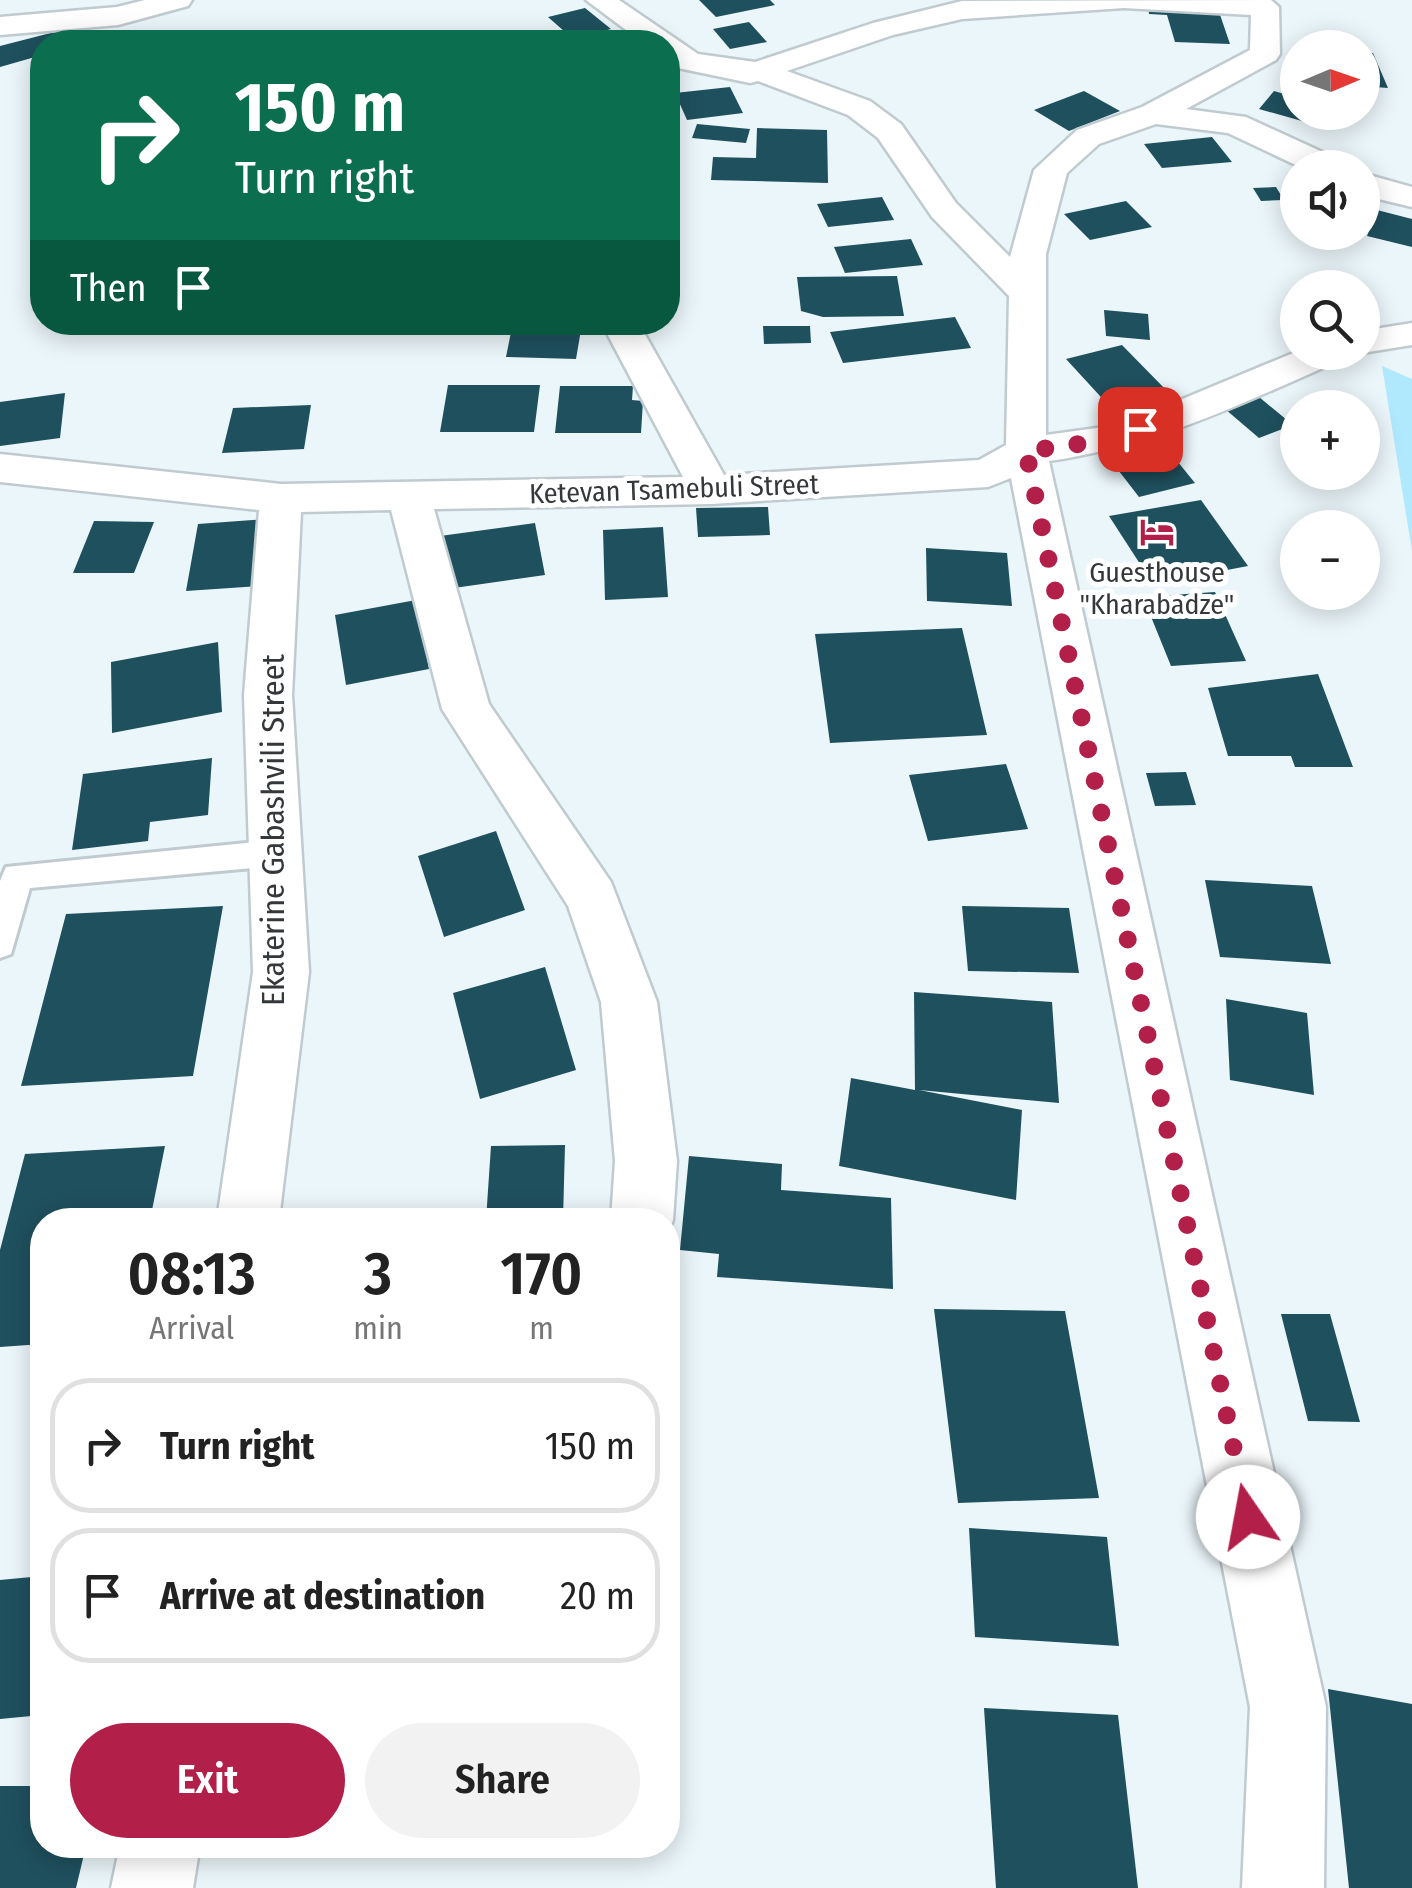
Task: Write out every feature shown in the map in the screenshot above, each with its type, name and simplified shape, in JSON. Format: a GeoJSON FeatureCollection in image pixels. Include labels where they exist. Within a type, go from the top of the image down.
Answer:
{"type":"FeatureCollection","features":[{"type":"Feature","properties":{"kind":"street"},"geometry":{"type":"LineString","coordinates":[[0,22],[30,0]]}},
{"type":"Feature","properties":{"kind":"street"},"geometry":{"type":"LineString","coordinates":[[0,22],[118,16],[178,0]]}},
{"type":"Feature","properties":{"kind":"street"},"geometry":{"type":"LineString","coordinates":[[600,0],[644,30]]}},
{"type":"Feature","properties":{"kind":"street"},"geometry":{"type":"LineString","coordinates":[[680,82],[762,72],[882,29],[962,10],[1124,0],[1265,7],[1265,54],[1153,114],[1088,137],[1051,170],[1028,254],[1026,451],[1288,1707],[1283,1888]]}},
{"type":"Feature","properties":{"kind":"street"},"geometry":{"type":"LineString","coordinates":[[680,56],[689,62],[762,72],[860,108],[890,131],[944,210],[1027,294]]}},
{"type":"Feature","properties":{"kind":"street"},"geometry":{"type":"LineString","coordinates":[[1153,114],[1236,124],[1292,150]]}},
{"type":"Feature","properties":{"kind":"street"},"geometry":{"type":"LineString","coordinates":[[1380,191],[1412,197]]}},
{"type":"Feature","properties":{"kind":"street"},"geometry":{"type":"LineString","coordinates":[[626,335],[711,490]]}},
{"type":"Feature","properties":{"kind":"street"},"geometry":{"type":"LineString","coordinates":[[1380,339],[1410,335]]}},
{"type":"Feature","properties":{"kind":"street","name":"Ketevan Tsamebuli Street"},"geometry":{"type":"LineString","coordinates":[[0,468],[281,498],[711,490],[988,472],[1026,451],[1109,440],[1170,419],[1285,370]]}},
{"type":"Feature","properties":{"kind":"street","name":"Ekaterine Gabashvili Street"},"geometry":{"type":"LineString","coordinates":[[250,1208],[281,972],[268,696],[281,498]]}},
{"type":"Feature","properties":{"kind":"street"},"geometry":{"type":"LineString","coordinates":[[410,498],[420,552],[466,709],[592,898],[630,1002],[646,1162],[643,1208]]}},
{"type":"Feature","properties":{"kind":"street"},"geometry":{"type":"LineString","coordinates":[[152,1888],[158,1858]]}},
{"type":"Feature","properties":{"kind":"lane"},"geometry":{"type":"LineString","coordinates":[[0,944],[17,876],[276,852]]}},
{"type":"Feature","properties":{"kind":"shaded area"},"geometry":{"type":"Polygon","coordinates":[[[1382,366],[1412,379],[1412,551],[1382,366]]]}},
{"type":"Feature","properties":{"kind":"building"},"geometry":{"type":"Polygon","coordinates":[[[699,0],[770,0],[775,5],[716,17],[699,0]]]}},
{"type":"Feature","properties":{"kind":"building"},"geometry":{"type":"Polygon","coordinates":[[[1148,5],[1217,6],[1230,44],[1175,42],[1167,15],[1149,14],[1148,5]]]}},
{"type":"Feature","properties":{"kind":"building"},"geometry":{"type":"Polygon","coordinates":[[[585,8],[611,29],[563,30],[548,17],[585,8]]]}},
{"type":"Feature","properties":{"kind":"building"},"geometry":{"type":"Polygon","coordinates":[[[749,22],[767,42],[730,49],[713,29],[749,22]]]}},
{"type":"Feature","properties":{"kind":"building"},"geometry":{"type":"Polygon","coordinates":[[[30,38],[30,58],[0,67],[0,46],[30,38]]]}},
{"type":"Feature","properties":{"kind":"building"},"geometry":{"type":"Polygon","coordinates":[[[1380,69],[1388,88],[1380,87],[1380,69]]]}},
{"type":"Feature","properties":{"kind":"building"},"geometry":{"type":"Polygon","coordinates":[[[730,87],[743,113],[687,120],[680,92],[730,87]]]}},
{"type":"Feature","properties":{"kind":"building"},"geometry":{"type":"Polygon","coordinates":[[[1084,91],[1120,111],[1069,131],[1034,110],[1084,91]]]}},
{"type":"Feature","properties":{"kind":"building"},"geometry":{"type":"Polygon","coordinates":[[[1274,91],[1280,93],[1280,115],[1259,109],[1274,91]]]}},
{"type":"Feature","properties":{"kind":"building"},"geometry":{"type":"Polygon","coordinates":[[[697,124],[750,129],[746,143],[692,138],[697,124]]]}},
{"type":"Feature","properties":{"kind":"building"},"geometry":{"type":"Polygon","coordinates":[[[757,128],[827,130],[828,183],[711,180],[713,157],[756,158],[757,128]]]}},
{"type":"Feature","properties":{"kind":"building"},"geometry":{"type":"Polygon","coordinates":[[[1212,137],[1232,162],[1162,168],[1144,144],[1212,137]]]}},
{"type":"Feature","properties":{"kind":"building"},"geometry":{"type":"Polygon","coordinates":[[[1276,187],[1280,200],[1261,201],[1253,188],[1276,187]]]}},
{"type":"Feature","properties":{"kind":"building"},"geometry":{"type":"Polygon","coordinates":[[[882,197],[894,220],[828,227],[817,204],[882,197]]]}},
{"type":"Feature","properties":{"kind":"building"},"geometry":{"type":"Polygon","coordinates":[[[1126,201],[1152,227],[1090,240],[1064,214],[1126,201]]]}},
{"type":"Feature","properties":{"kind":"building"},"geometry":{"type":"Polygon","coordinates":[[[1380,211],[1412,219],[1412,247],[1380,239],[1380,211]]]}},
{"type":"Feature","properties":{"kind":"building"},"geometry":{"type":"Polygon","coordinates":[[[911,239],[923,265],[845,273],[834,247],[911,239]]]}},
{"type":"Feature","properties":{"kind":"building"},"geometry":{"type":"Polygon","coordinates":[[[897,276],[904,316],[823,317],[801,311],[797,277],[897,276]]]}},
{"type":"Feature","properties":{"kind":"building"},"geometry":{"type":"Polygon","coordinates":[[[1104,310],[1148,314],[1150,340],[1106,336],[1104,310]]]}},
{"type":"Feature","properties":{"kind":"building"},"geometry":{"type":"Polygon","coordinates":[[[955,317],[971,348],[843,363],[830,332],[955,317]]]}},
{"type":"Feature","properties":{"kind":"building"},"geometry":{"type":"Polygon","coordinates":[[[763,326],[810,326],[811,343],[764,344],[763,326]]]}},
{"type":"Feature","properties":{"kind":"building"},"geometry":{"type":"Polygon","coordinates":[[[510,335],[580,335],[576,359],[506,357],[510,335]]]}},
{"type":"Feature","properties":{"kind":"building"},"geometry":{"type":"Polygon","coordinates":[[[1122,345],[1169,393],[1111,408],[1066,359],[1122,345]]]}},
{"type":"Feature","properties":{"kind":"building"},"geometry":{"type":"Polygon","coordinates":[[[448,385],[540,385],[534,432],[440,432],[448,385]]]}},
{"type":"Feature","properties":{"kind":"building"},"geometry":{"type":"Polygon","coordinates":[[[560,386],[633,386],[632,400],[643,401],[641,433],[555,433],[560,386]]]}},
{"type":"Feature","properties":{"kind":"building"},"geometry":{"type":"Polygon","coordinates":[[[65,393],[60,438],[0,446],[0,402],[65,393]]]}},
{"type":"Feature","properties":{"kind":"building"},"geometry":{"type":"Polygon","coordinates":[[[1259,397],[1280,414],[1280,430],[1259,438],[1225,409],[1259,397]]]}},
{"type":"Feature","properties":{"kind":"building"},"geometry":{"type":"Polygon","coordinates":[[[311,405],[304,449],[222,453],[233,408],[311,405]]]}},
{"type":"Feature","properties":{"kind":"building"},"geometry":{"type":"Polygon","coordinates":[[[1160,440],[1195,483],[1139,497],[1105,453],[1160,440]]]}},
{"type":"Feature","properties":{"kind":"building"},"geometry":{"type":"Polygon","coordinates":[[[1201,500],[1248,566],[1153,584],[1109,516],[1201,500]]]}},
{"type":"Feature","properties":{"kind":"building"},"geometry":{"type":"Polygon","coordinates":[[[768,507],[770,535],[698,537],[696,508],[768,507]]]}},
{"type":"Feature","properties":{"kind":"building"},"geometry":{"type":"Polygon","coordinates":[[[268,519],[259,586],[186,591],[198,524],[268,519]]]}},
{"type":"Feature","properties":{"kind":"building"},"geometry":{"type":"Polygon","coordinates":[[[94,521],[154,522],[134,573],[73,573],[94,521]]]}},
{"type":"Feature","properties":{"kind":"building"},"geometry":{"type":"Polygon","coordinates":[[[535,523],[545,575],[447,589],[440,536],[535,523]]]}},
{"type":"Feature","properties":{"kind":"building"},"geometry":{"type":"Polygon","coordinates":[[[663,527],[668,597],[605,600],[603,530],[663,527]]]}},
{"type":"Feature","properties":{"kind":"building"},"geometry":{"type":"Polygon","coordinates":[[[926,548],[1007,553],[1012,606],[927,601],[926,548]]]}},
{"type":"Feature","properties":{"kind":"building"},"geometry":{"type":"Polygon","coordinates":[[[1215,592],[1246,661],[1171,666],[1143,597],[1215,592]]]}},
{"type":"Feature","properties":{"kind":"building"},"geometry":{"type":"Polygon","coordinates":[[[416,600],[429,669],[346,685],[335,615],[416,600]]]}},
{"type":"Feature","properties":{"kind":"building"},"geometry":{"type":"Polygon","coordinates":[[[962,628],[987,735],[830,743],[815,634],[962,628]]]}},
{"type":"Feature","properties":{"kind":"building"},"geometry":{"type":"Polygon","coordinates":[[[218,642],[222,712],[112,733],[111,662],[218,642]]]}},
{"type":"Feature","properties":{"kind":"building"},"geometry":{"type":"Polygon","coordinates":[[[1318,674],[1353,767],[1295,767],[1291,756],[1228,756],[1208,688],[1318,674]]]}},
{"type":"Feature","properties":{"kind":"building"},"geometry":{"type":"Polygon","coordinates":[[[212,758],[208,815],[150,822],[148,841],[72,850],[83,774],[212,758]]]}},
{"type":"Feature","properties":{"kind":"building"},"geometry":{"type":"Polygon","coordinates":[[[1006,764],[1028,829],[928,841],[909,775],[1006,764]]]}},
{"type":"Feature","properties":{"kind":"building"},"geometry":{"type":"Polygon","coordinates":[[[1186,772],[1196,805],[1155,806],[1146,773],[1186,772]]]}},
{"type":"Feature","properties":{"kind":"building"},"geometry":{"type":"Polygon","coordinates":[[[496,831],[525,910],[444,937],[418,856],[496,831]]]}},
{"type":"Feature","properties":{"kind":"building"},"geometry":{"type":"Polygon","coordinates":[[[1205,880],[1312,886],[1331,964],[1220,957],[1205,880]]]}},
{"type":"Feature","properties":{"kind":"building"},"geometry":{"type":"Polygon","coordinates":[[[223,906],[193,1076],[21,1086],[66,914],[223,906]]]}},
{"type":"Feature","properties":{"kind":"building"},"geometry":{"type":"Polygon","coordinates":[[[962,906],[1069,908],[1079,973],[968,971],[962,906]]]}},
{"type":"Feature","properties":{"kind":"building"},"geometry":{"type":"Polygon","coordinates":[[[545,967],[576,1070],[480,1099],[453,993],[545,967]]]}},
{"type":"Feature","properties":{"kind":"building"},"geometry":{"type":"Polygon","coordinates":[[[914,992],[1052,1002],[1059,1103],[919,1090],[1022,1110],[1016,1200],[839,1166],[851,1078],[915,1090],[914,992]]]}},
{"type":"Feature","properties":{"kind":"building"},"geometry":{"type":"Polygon","coordinates":[[[1226,999],[1307,1013],[1314,1095],[1230,1080],[1226,999]]]}},
{"type":"Feature","properties":{"kind":"building"},"geometry":{"type":"Polygon","coordinates":[[[565,1145],[563,1208],[487,1208],[491,1146],[565,1145]]]}},
{"type":"Feature","properties":{"kind":"building"},"geometry":{"type":"Polygon","coordinates":[[[165,1146],[152,1208],[30,1208],[30,1345],[0,1347],[0,1250],[25,1154],[165,1146]]]}},
{"type":"Feature","properties":{"kind":"building"},"geometry":{"type":"Polygon","coordinates":[[[689,1156],[782,1164],[781,1190],[891,1198],[893,1289],[717,1277],[719,1254],[680,1250],[689,1156]]]}},
{"type":"Feature","properties":{"kind":"building"},"geometry":{"type":"Polygon","coordinates":[[[934,1309],[1065,1311],[1099,1498],[958,1503],[934,1309]]]}},
{"type":"Feature","properties":{"kind":"building"},"geometry":{"type":"Polygon","coordinates":[[[1281,1314],[1330,1314],[1360,1422],[1308,1421],[1281,1314]]]}},
{"type":"Feature","properties":{"kind":"building"},"geometry":{"type":"Polygon","coordinates":[[[969,1528],[1107,1537],[1119,1646],[975,1637],[969,1528]]]}},
{"type":"Feature","properties":{"kind":"building"},"geometry":{"type":"Polygon","coordinates":[[[30,1577],[30,1716],[0,1719],[0,1580],[30,1577]]]}},
{"type":"Feature","properties":{"kind":"building"},"geometry":{"type":"Polygon","coordinates":[[[1328,1689],[1412,1704],[1412,1888],[1349,1888],[1328,1689]]]}},
{"type":"Feature","properties":{"kind":"building"},"geometry":{"type":"Polygon","coordinates":[[[984,1708],[1118,1715],[1138,1888],[996,1888],[984,1708]]]}},
{"type":"Feature","properties":{"kind":"building"},"geometry":{"type":"Polygon","coordinates":[[[0,1786],[30,1786],[30,1858],[83,1858],[76,1888],[0,1888],[0,1786]]]}},
{"type":"Feature","properties":{"kind":"place","name":"Guesthouse \"Kharabadze\""},"geometry":{"type":"Point","coordinates":[1157,532]}},
{"type":"Feature","properties":{"kind":"route"},"geometry":{"type":"LineString","coordinates":[[1140,429],[1109,440],[1026,451],[1248,1517]]}}]}
